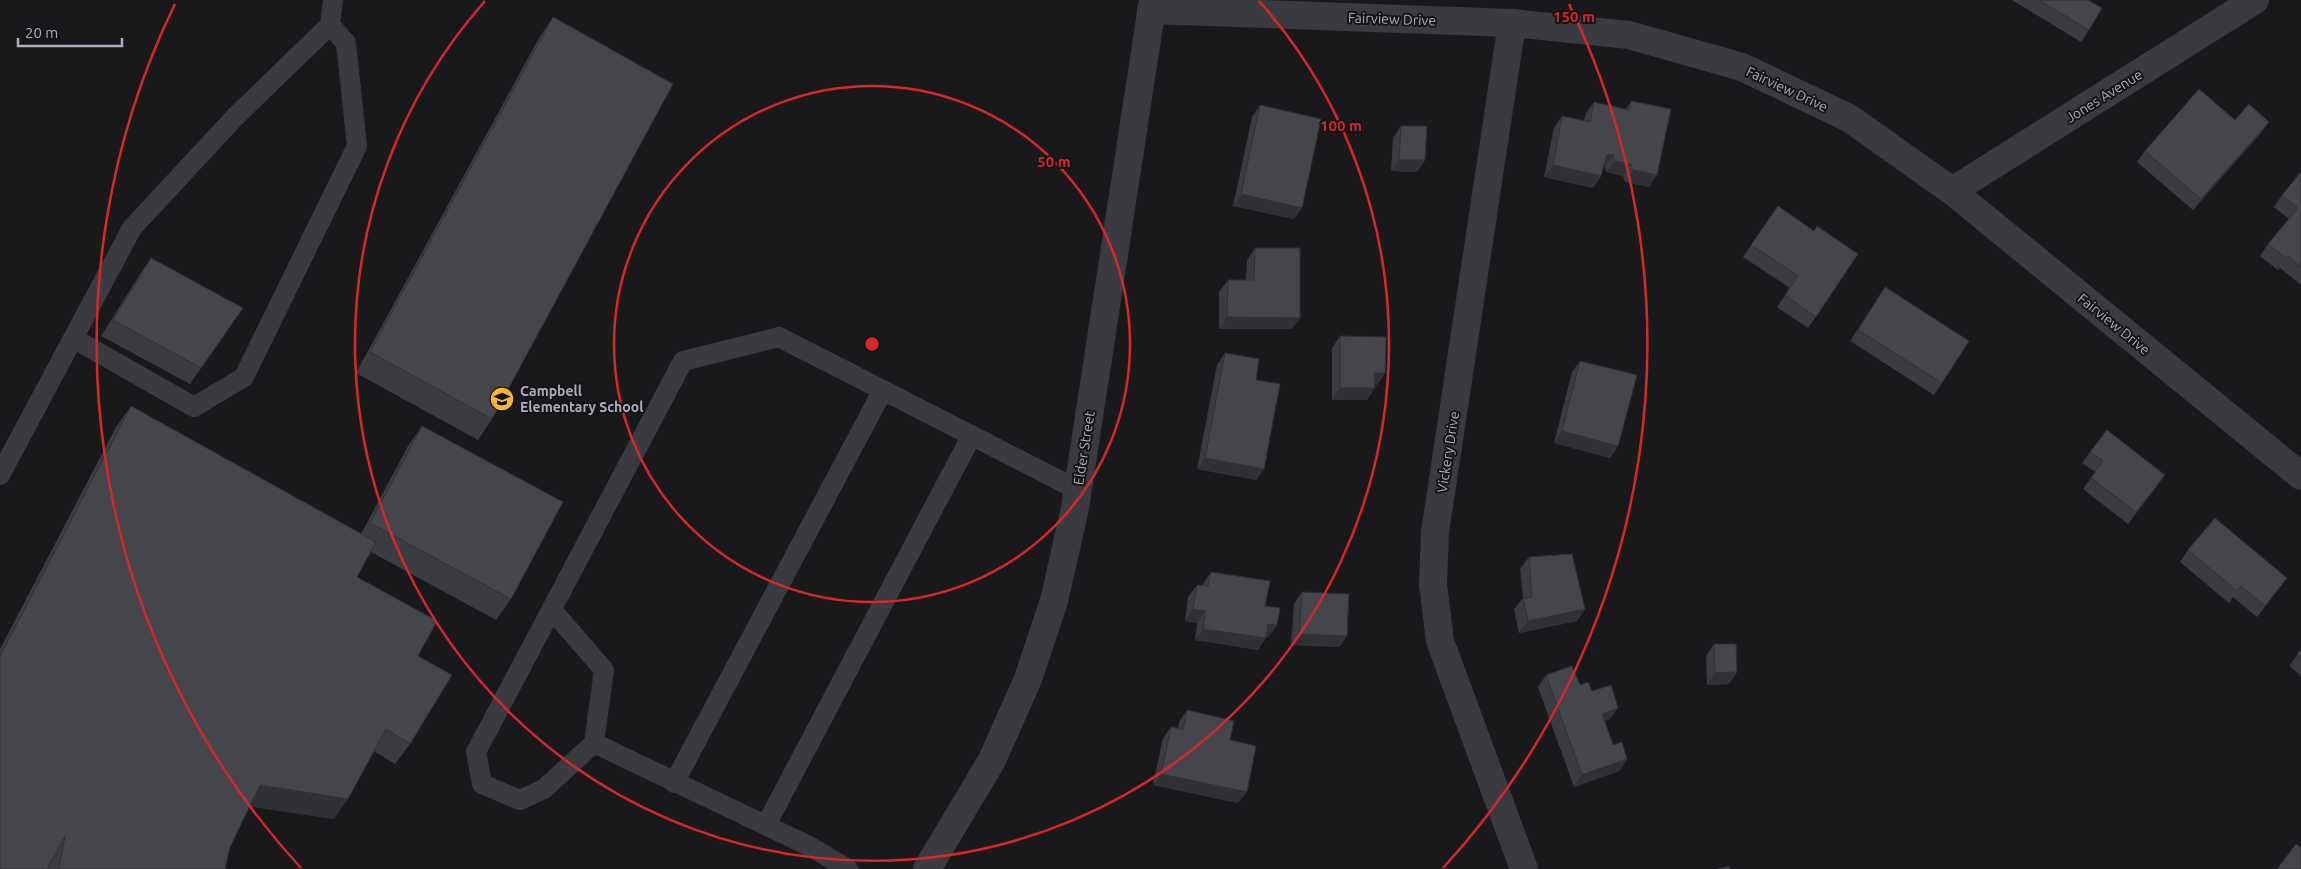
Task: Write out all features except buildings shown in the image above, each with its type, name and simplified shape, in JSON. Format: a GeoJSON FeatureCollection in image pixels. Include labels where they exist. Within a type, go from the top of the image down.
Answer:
{"type":"FeatureCollection","features":[{"type":"Feature","properties":{"kind":"street","name":"Jones Avenue"},"geometry":{"type":"LineString","coordinates":[[1952,192],[2255,0]]}},
{"type":"Feature","properties":{"kind":"street","name":"Fairview Drive"},"geometry":{"type":"LineString","coordinates":[[1152,5],[1512,23],[1629,35],[1742,67],[1849,118],[1952,192],[2301,476]]}},
{"type":"Feature","properties":{"kind":"street","name":"Elder Street"},"geometry":{"type":"LineString","coordinates":[[927,869],[992,760],[1028,679],[1054,601],[1078,490],[1152,5]]}},
{"type":"Feature","properties":{"kind":"street","name":"Vickery Drive"},"geometry":{"type":"LineString","coordinates":[[1512,23],[1436,532],[1433,584],[1440,640],[1524,869]]}},
{"type":"Feature","properties":{"kind":"lane"},"geometry":{"type":"LineString","coordinates":[[0,475],[132,228],[235,118],[330,25],[333,0]]}},
{"type":"Feature","properties":{"kind":"lane"},"geometry":{"type":"LineString","coordinates":[[73,338],[194,407],[244,377],[357,146],[346,43],[330,25]]}},
{"type":"Feature","properties":{"kind":"lane"},"geometry":{"type":"LineString","coordinates":[[552,610],[604,670],[594,743],[544,789],[520,800],[482,784],[476,752],[683,361],[779,337],[1078,490]]}},
{"type":"Feature","properties":{"kind":"lane"},"geometry":{"type":"LineString","coordinates":[[674,783],[883,390]]}},
{"type":"Feature","properties":{"kind":"lane"},"geometry":{"type":"LineString","coordinates":[[766,825],[972,436]]}},
{"type":"Feature","properties":{"kind":"lane"},"geometry":{"type":"LineString","coordinates":[[594,743],[811,847],[848,869]]}},
{"type":"Feature","properties":{"kind":"lane"},"geometry":{"type":"LineString","coordinates":[[811,847],[824,869]]}},
{"type":"Feature","properties":{"kind":"place","name":"Campbell Elementary School"},"geometry":{"type":"Point","coordinates":[502,399]}}]}
